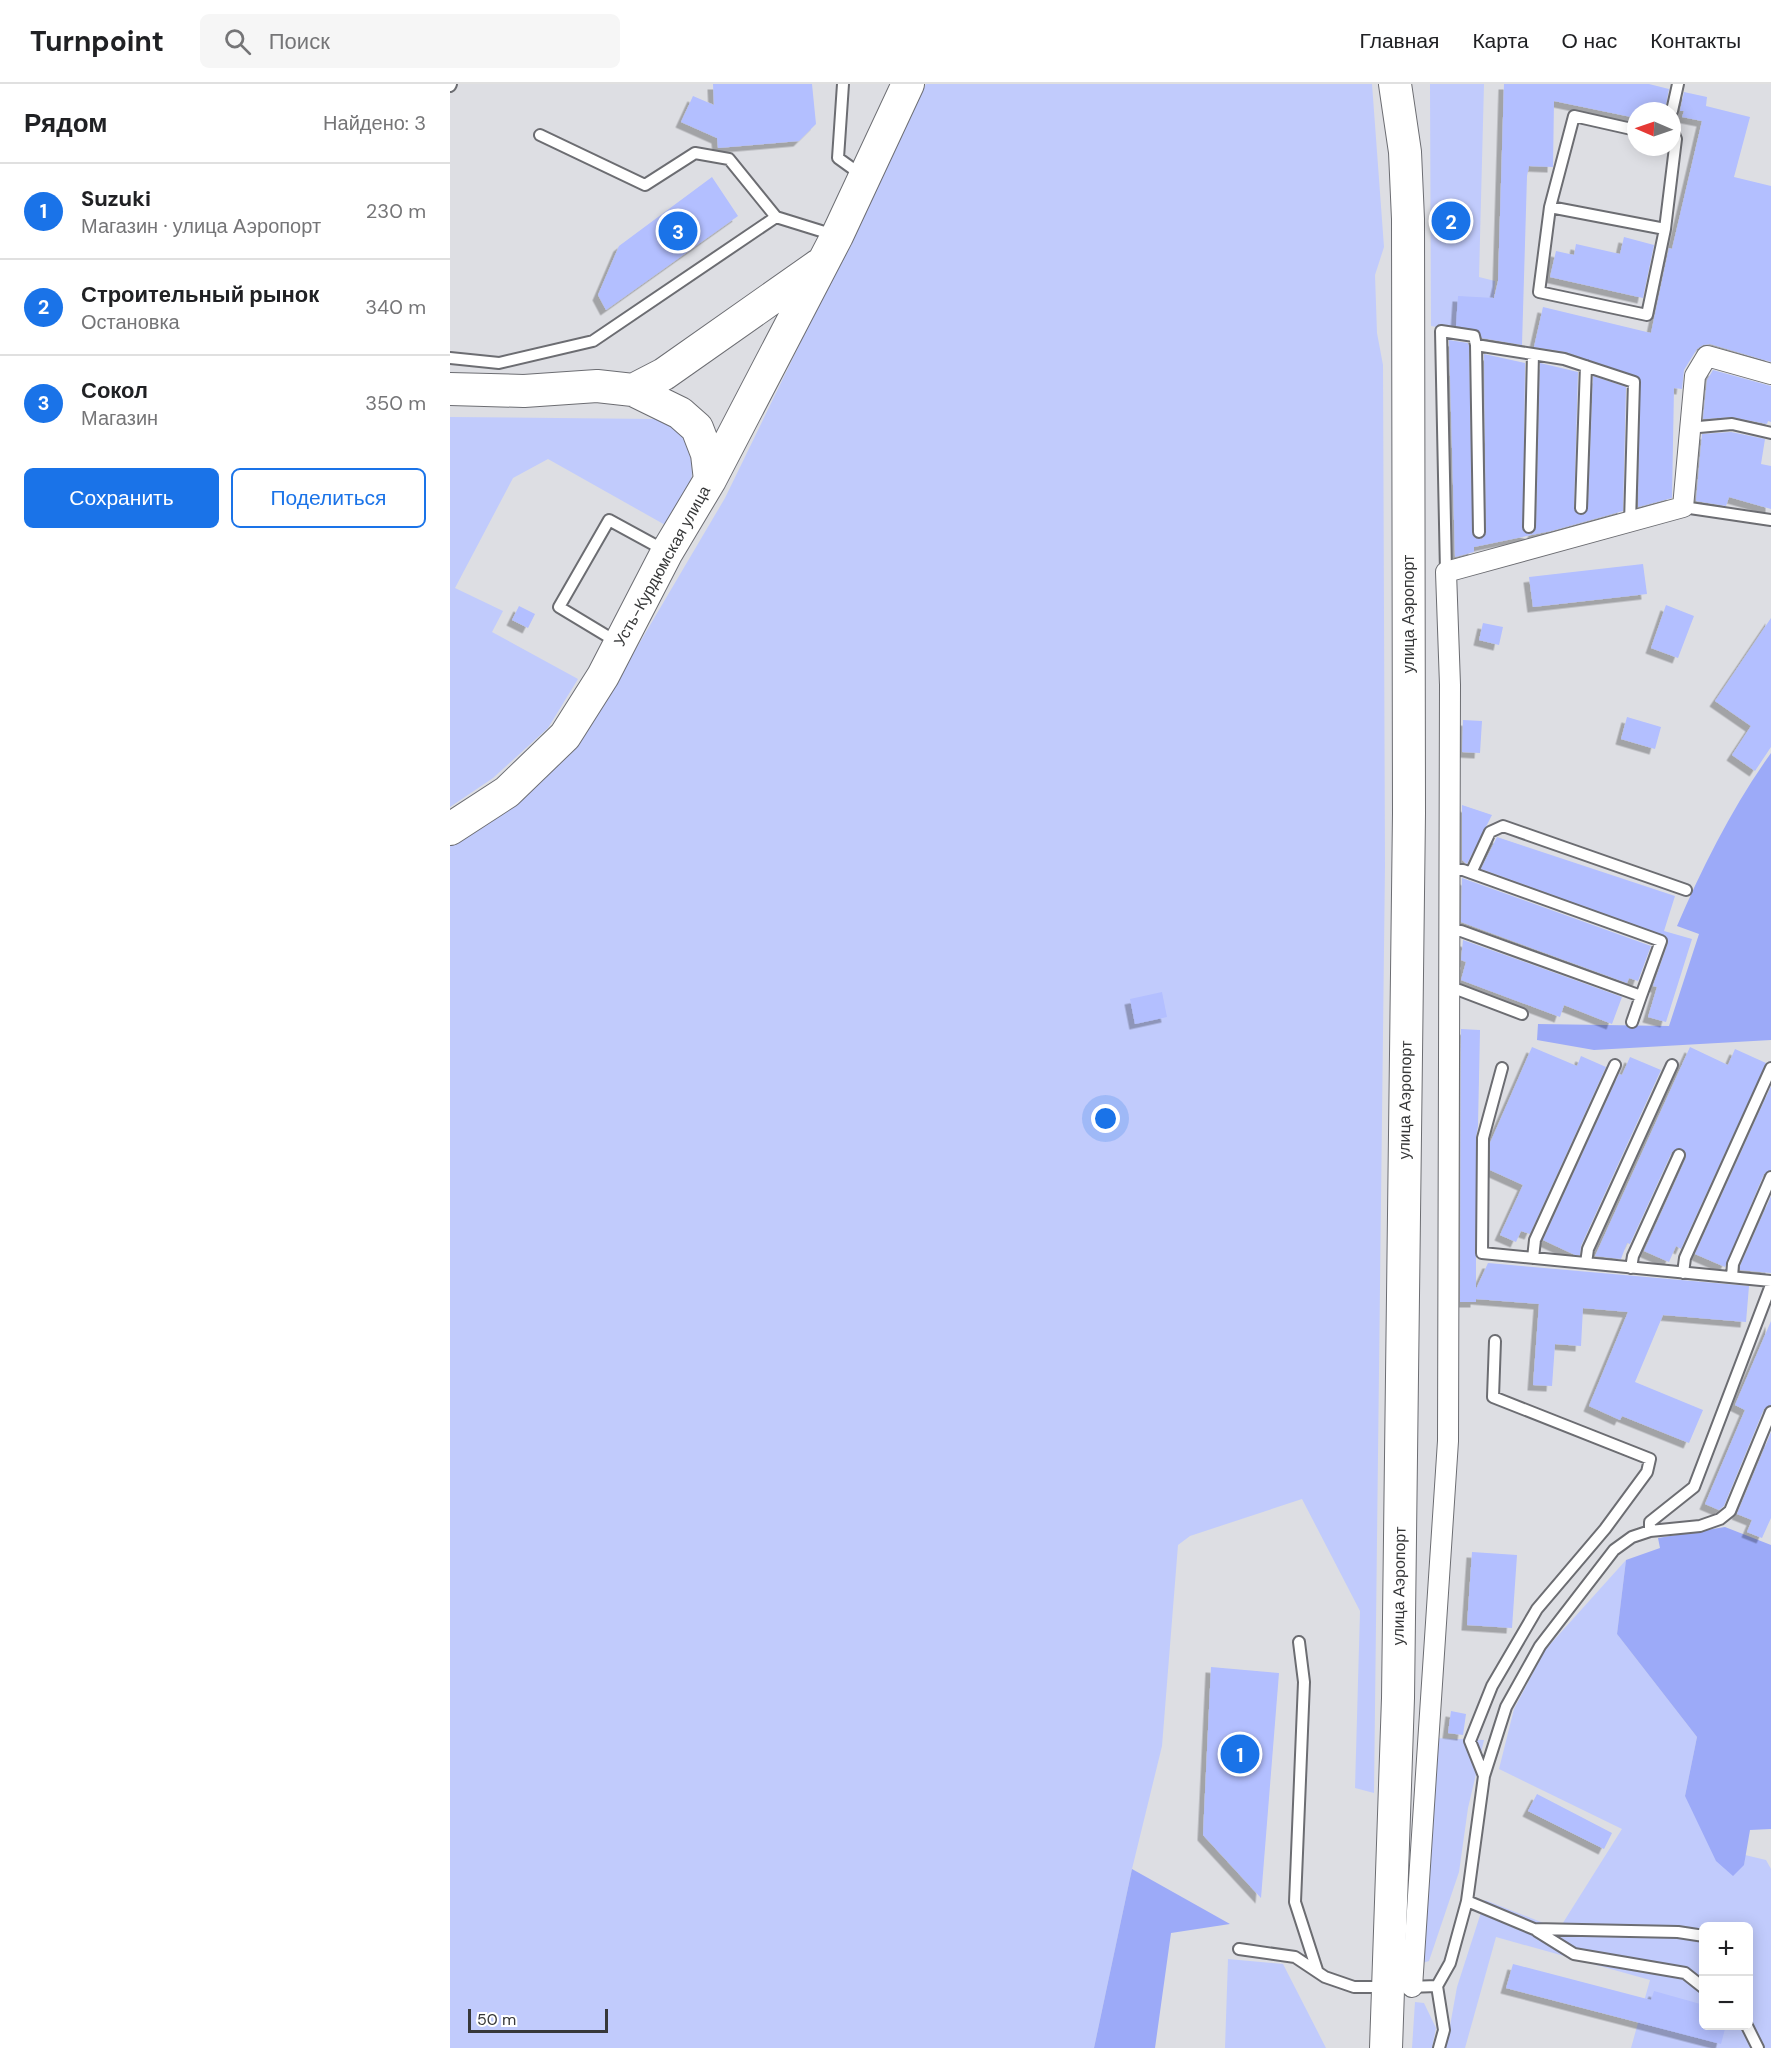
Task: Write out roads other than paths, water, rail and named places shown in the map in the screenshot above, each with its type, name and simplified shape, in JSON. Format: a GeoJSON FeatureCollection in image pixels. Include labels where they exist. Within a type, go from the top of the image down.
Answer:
{"type":"FeatureCollection","features":[{"type":"Feature","properties":{"kind":"main road","name":"Усть-Курдюмская улица"},"geometry":{"type":"LineString","coordinates":[[450,829],[507,792],[566,736],[619,644],[667,552],[710,480],[866,178],[908,84]]}},
{"type":"Feature","properties":{"kind":"main road"},"geometry":{"type":"LineString","coordinates":[[1395,84],[1405,152]]}},
{"type":"Feature","properties":{"kind":"main road"},"geometry":{"type":"LineString","coordinates":[[1405,152],[1414,84]]}},
{"type":"Feature","properties":{"kind":"main road","name":"улица Аэропорт"},"geometry":{"type":"LineString","coordinates":[[1386,2048],[1400,1987],[1398,1698],[1408,813],[1405,152]]}},
{"type":"Feature","properties":{"kind":"main road","name":"Усть-Курдюмская улица"},"geometry":{"type":"LineString","coordinates":[[633,390],[664,374],[830,249]]}},
{"type":"Feature","properties":{"kind":"main road"},"geometry":{"type":"LineString","coordinates":[[450,389],[524,390],[597,386],[633,390],[680,413],[696,428],[707,454],[710,480]]}},
{"type":"Feature","properties":{"kind":"street"},"geometry":{"type":"LineString","coordinates":[[1400,1987],[1448,1441],[1450,685],[1446,572],[1683,507],[1688,428],[1695,376],[1707,356],[1771,374]]}},
{"type":"Feature","properties":{"kind":"lane"},"geometry":{"type":"LineString","coordinates":[[843,84],[838,158],[866,178]]}},
{"type":"Feature","properties":{"kind":"lane"},"geometry":{"type":"LineString","coordinates":[[1674,102],[1678,84]]}},
{"type":"Feature","properties":{"kind":"lane"},"geometry":{"type":"LineString","coordinates":[[1627,128],[1574,116],[1550,207],[1539,292],[1647,315],[1665,229],[1672,156]]}},
{"type":"Feature","properties":{"kind":"lane"},"geometry":{"type":"LineString","coordinates":[[540,135],[645,185],[695,153],[729,159],[776,217],[830,249]]}},
{"type":"Feature","properties":{"kind":"lane"},"geometry":{"type":"LineString","coordinates":[[1550,207],[1665,229]]}},
{"type":"Feature","properties":{"kind":"lane"},"geometry":{"type":"LineString","coordinates":[[450,358],[499,363],[593,341],[776,217]]}},
{"type":"Feature","properties":{"kind":"lane"},"geometry":{"type":"LineString","coordinates":[[1446,572],[1441,331],[1474,336],[1476,345],[1479,532]]}},
{"type":"Feature","properties":{"kind":"lane"},"geometry":{"type":"LineString","coordinates":[[1476,345],[1564,359],[1634,382],[1630,523]]}},
{"type":"Feature","properties":{"kind":"lane"},"geometry":{"type":"LineString","coordinates":[[1529,526],[1533,354]]}},
{"type":"Feature","properties":{"kind":"lane"},"geometry":{"type":"LineString","coordinates":[[1581,508],[1586,366]]}},
{"type":"Feature","properties":{"kind":"lane"},"geometry":{"type":"LineString","coordinates":[[1688,428],[1732,424],[1771,433]]}},
{"type":"Feature","properties":{"kind":"lane"},"geometry":{"type":"LineString","coordinates":[[1683,507],[1771,520]]}},
{"type":"Feature","properties":{"kind":"lane"},"geometry":{"type":"LineString","coordinates":[[619,644],[559,607],[609,520],[667,552]]}},
{"type":"Feature","properties":{"kind":"lane"},"geometry":{"type":"LineString","coordinates":[[1471,873],[1490,832],[1503,826],[1686,890]]}},
{"type":"Feature","properties":{"kind":"lane"},"geometry":{"type":"LineString","coordinates":[[1449,870],[1471,873],[1661,941],[1632,1022]]}},
{"type":"Feature","properties":{"kind":"lane"},"geometry":{"type":"LineString","coordinates":[[1449,932],[1461,931],[1641,996]]}},
{"type":"Feature","properties":{"kind":"lane"},"geometry":{"type":"LineString","coordinates":[[1449,991],[1459,990],[1521,1014]]}},
{"type":"Feature","properties":{"kind":"lane"},"geometry":{"type":"LineString","coordinates":[[1533,1258],[1535,1240],[1616,1065]]}},
{"type":"Feature","properties":{"kind":"lane"},"geometry":{"type":"LineString","coordinates":[[1586,1263],[1588,1249],[1672,1065]]}},
{"type":"Feature","properties":{"kind":"lane"},"geometry":{"type":"LineString","coordinates":[[1502,1068],[1483,1138],[1482,1253],[1732,1277],[1771,1283],[1694,1487],[1650,1522],[1650,1531]]}},
{"type":"Feature","properties":{"kind":"lane"},"geometry":{"type":"LineString","coordinates":[[1683,1273],[1685,1258],[1771,1068]]}},
{"type":"Feature","properties":{"kind":"lane"},"geometry":{"type":"LineString","coordinates":[[1631,1268],[1633,1256],[1679,1155]]}},
{"type":"Feature","properties":{"kind":"lane"},"geometry":{"type":"LineString","coordinates":[[1732,1277],[1733,1264],[1771,1177]]}},
{"type":"Feature","properties":{"kind":"lane"},"geometry":{"type":"LineString","coordinates":[[1484,1776],[1470,1741],[1491,1686],[1537,1609],[1605,1529],[1647,1472],[1650,1459],[1493,1397],[1496,1341]]}},
{"type":"Feature","properties":{"kind":"lane"},"geometry":{"type":"LineString","coordinates":[[1439,2048],[1444,2030],[1437,1986],[1450,1963],[1467,1901],[1484,1776],[1506,1707],[1540,1646],[1614,1550],[1632,1538],[1650,1531],[1700,1526],[1720,1519],[1730,1511],[1771,1412]]}},
{"type":"Feature","properties":{"kind":"lane"},"geometry":{"type":"LineString","coordinates":[[1299,1642],[1304,1682],[1295,1902],[1317,1970]]}},
{"type":"Feature","properties":{"kind":"lane"},"geometry":{"type":"LineString","coordinates":[[1467,1901],[1534,1929],[1575,1954],[1685,1973],[1699,1984]]}},
{"type":"Feature","properties":{"kind":"lane"},"geometry":{"type":"LineString","coordinates":[[1534,1929],[1678,1932],[1699,1935]]}},
{"type":"Feature","properties":{"kind":"lane"},"geometry":{"type":"LineString","coordinates":[[1239,1949],[1295,1957],[1325,1977],[1354,1987],[1437,1986]]}},
{"type":"Feature","properties":{"kind":"lane"},"geometry":{"type":"LineString","coordinates":[[1749,2030],[1758,2048]]}},
{"type":"Feature","properties":{"kind":"place","name":"Строительный рынок"},"geometry":{"type":"Point","coordinates":[1451,221]}},
{"type":"Feature","properties":{"kind":"place","name":"Сокол"},"geometry":{"type":"Point","coordinates":[678,231]}},
{"type":"Feature","properties":{"kind":"place","name":"Suzuki"},"geometry":{"type":"Point","coordinates":[1240,1754]}}]}
